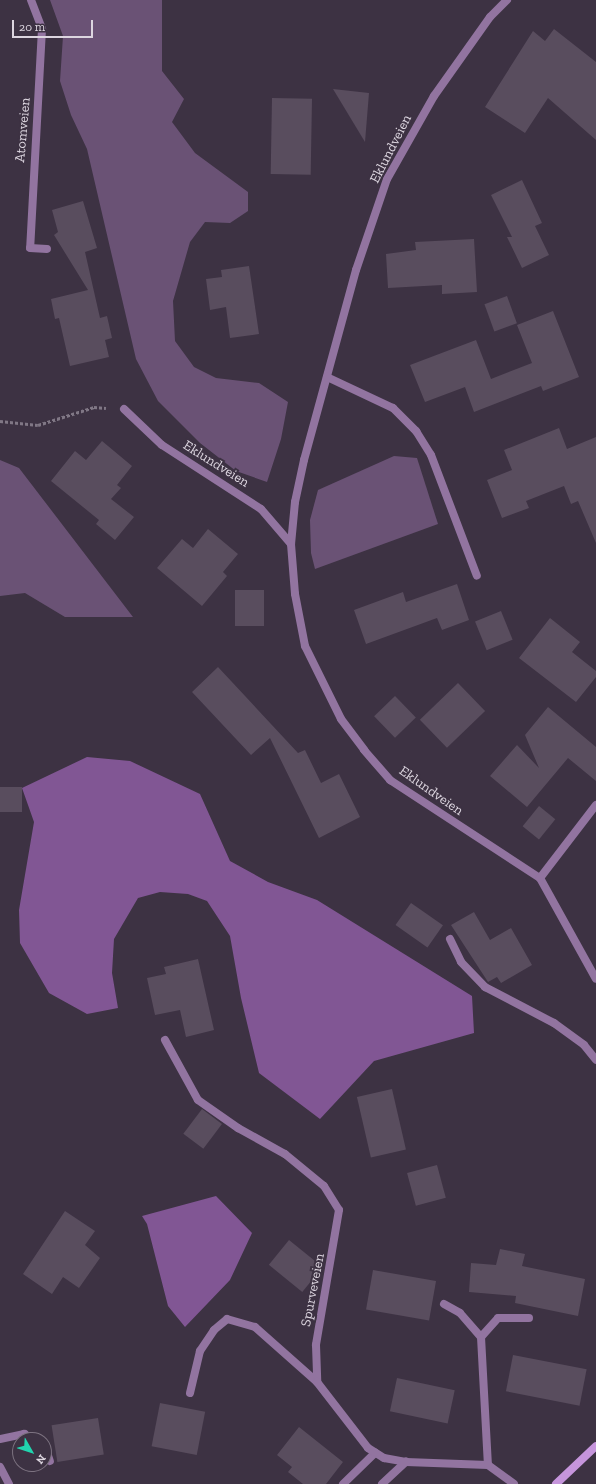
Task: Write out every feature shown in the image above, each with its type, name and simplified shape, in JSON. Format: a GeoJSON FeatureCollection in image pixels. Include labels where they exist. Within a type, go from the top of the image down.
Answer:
{"type":"FeatureCollection","features":[{"type":"Feature","properties":{"kind":"main road"},"geometry":{"type":"LineString","coordinates":[[556,1484],[596,1446]]}},
{"type":"Feature","properties":{"kind":"street","name":"Atomveien"},"geometry":{"type":"LineString","coordinates":[[31,0],[42,29],[30,248],[47,249]]}},
{"type":"Feature","properties":{"kind":"street","name":"Eklundveien"},"geometry":{"type":"LineString","coordinates":[[507,0],[490,17],[434,96],[387,179],[356,270],[304,460],[295,502],[291,544],[295,594],[305,646],[341,720],[390,780],[540,878],[596,979]]}},
{"type":"Feature","properties":{"kind":"street"},"geometry":{"type":"LineString","coordinates":[[327,377],[393,408],[416,431],[431,455],[477,576]]}},
{"type":"Feature","properties":{"kind":"street","name":"Eklundveien"},"geometry":{"type":"LineString","coordinates":[[124,409],[162,445],[261,509],[291,544]]}},
{"type":"Feature","properties":{"kind":"street"},"geometry":{"type":"LineString","coordinates":[[540,878],[596,805]]}},
{"type":"Feature","properties":{"kind":"street"},"geometry":{"type":"LineString","coordinates":[[450,939],[461,962],[485,986],[554,1023],[584,1045],[596,1060]]}},
{"type":"Feature","properties":{"kind":"street","name":"Spurveveien"},"geometry":{"type":"LineString","coordinates":[[165,1040],[198,1100],[238,1128],[285,1154],[324,1186],[339,1210],[316,1345],[316,1382]]}},
{"type":"Feature","properties":{"kind":"street"},"geometry":{"type":"LineString","coordinates":[[444,1304],[460,1313],[481,1337],[488,1464]]}},
{"type":"Feature","properties":{"kind":"street"},"geometry":{"type":"LineString","coordinates":[[481,1337],[498,1318],[529,1318]]}},
{"type":"Feature","properties":{"kind":"street"},"geometry":{"type":"LineString","coordinates":[[190,1393],[200,1352],[214,1330],[227,1319],[255,1327],[316,1382],[375,1452],[384,1458],[406,1462],[488,1464],[514,1484]]}},
{"type":"Feature","properties":{"kind":"street"},"geometry":{"type":"LineString","coordinates":[[0,1439],[12,1436]]}},
{"type":"Feature","properties":{"kind":"street"},"geometry":{"type":"LineString","coordinates":[[343,1484],[375,1452]]}},
{"type":"Feature","properties":{"kind":"street"},"geometry":{"type":"LineString","coordinates":[[382,1484],[406,1462]]}},
{"type":"Feature","properties":{"kind":"street"},"geometry":{"type":"LineString","coordinates":[[0,1467],[6,1482]]}},
{"type":"Feature","properties":{"kind":"path"},"geometry":{"type":"LineString","coordinates":[[0,421],[38,425],[94,407],[124,409]]}},
{"type":"Feature","properties":{"kind":"shaded area"},"geometry":{"type":"Polygon","coordinates":[[[50,0],[162,0],[162,71],[184,99],[172,122],[195,153],[248,192],[248,211],[230,223],[205,222],[190,242],[173,301],[175,341],[194,367],[216,378],[259,383],[288,402],[281,439],[267,482],[236,471],[200,443],[158,401],[136,359],[87,149],[71,115],[60,81],[63,36],[50,0]]]}},
{"type":"Feature","properties":{"kind":"shaded area"},"geometry":{"type":"Polygon","coordinates":[[[394,456],[417,458],[438,524],[315,569],[311,553],[310,520],[318,490],[394,456]]]}},
{"type":"Feature","properties":{"kind":"shaded area"},"geometry":{"type":"Polygon","coordinates":[[[0,460],[19,468],[133,617],[65,617],[25,593],[0,596],[0,460]]]}},
{"type":"Feature","properties":{"kind":"shaded area"},"geometry":{"type":"Polygon","coordinates":[[[87,757],[130,761],[200,794],[230,861],[268,882],[317,900],[472,996],[474,1033],[374,1061],[320,1119],[259,1073],[241,998],[230,936],[207,901],[188,894],[160,892],[138,898],[114,939],[112,973],[118,1008],[87,1014],[49,993],[20,943],[19,910],[34,822],[22,788],[87,757]]]}},
{"type":"Feature","properties":{"kind":"shaded area"},"geometry":{"type":"Polygon","coordinates":[[[216,1196],[252,1233],[230,1280],[185,1327],[168,1306],[147,1224],[142,1216],[216,1196]]]}},
{"type":"Feature","properties":{"kind":"building"},"geometry":{"type":"Polygon","coordinates":[[[554,29],[596,62],[596,140],[548,98],[525,133],[485,107],[533,31],[545,41],[554,29]]]}},
{"type":"Feature","properties":{"kind":"building"},"geometry":{"type":"Polygon","coordinates":[[[333,89],[369,93],[365,142],[333,89]]]}},
{"type":"Feature","properties":{"kind":"building"},"geometry":{"type":"Polygon","coordinates":[[[272,98],[312,99],[311,175],[271,174],[272,98]]]}},
{"type":"Feature","properties":{"kind":"building"},"geometry":{"type":"Polygon","coordinates":[[[522,180],[542,223],[535,226],[549,255],[522,268],[507,237],[512,237],[491,195],[522,180]]]}},
{"type":"Feature","properties":{"kind":"building"},"geometry":{"type":"Polygon","coordinates":[[[83,201],[97,248],[85,252],[100,318],[107,316],[112,338],[105,340],[109,357],[70,366],[59,318],[55,319],[51,299],[88,290],[54,235],[58,232],[52,210],[83,201]]]}},
{"type":"Feature","properties":{"kind":"building"},"geometry":{"type":"Polygon","coordinates":[[[474,239],[477,292],[442,294],[442,285],[388,288],[386,254],[416,250],[415,242],[474,239]]]}},
{"type":"Feature","properties":{"kind":"building"},"geometry":{"type":"Polygon","coordinates":[[[249,266],[259,334],[230,338],[226,307],[210,310],[206,279],[222,277],[221,270],[249,266]]]}},
{"type":"Feature","properties":{"kind":"building"},"geometry":{"type":"Polygon","coordinates":[[[507,296],[517,323],[494,331],[484,304],[507,296]]]}},
{"type":"Feature","properties":{"kind":"building"},"geometry":{"type":"Polygon","coordinates":[[[553,311],[579,377],[543,391],[541,386],[474,412],[465,387],[425,402],[410,365],[476,340],[491,379],[532,363],[517,325],[553,311]]]}},
{"type":"Feature","properties":{"kind":"building"},"geometry":{"type":"Polygon","coordinates":[[[559,428],[567,449],[596,437],[596,543],[578,501],[571,504],[564,486],[526,501],[529,508],[502,518],[487,480],[512,470],[504,450],[559,428]]]}},
{"type":"Feature","properties":{"kind":"building"},"geometry":{"type":"Polygon","coordinates":[[[102,441],[132,466],[117,485],[121,488],[111,499],[134,517],[115,540],[96,524],[99,520],[51,481],[75,451],[86,460],[102,441]]]}},
{"type":"Feature","properties":{"kind":"building"},"geometry":{"type":"Polygon","coordinates":[[[208,529],[238,554],[223,572],[227,576],[202,606],[157,568],[182,539],[193,548],[208,529]]]}},
{"type":"Feature","properties":{"kind":"building"},"geometry":{"type":"Polygon","coordinates":[[[457,584],[469,620],[442,630],[437,618],[366,644],[354,610],[403,592],[406,602],[457,584]]]}},
{"type":"Feature","properties":{"kind":"building"},"geometry":{"type":"Polygon","coordinates":[[[235,590],[264,590],[264,626],[235,626],[235,590]]]}},
{"type":"Feature","properties":{"kind":"building"},"geometry":{"type":"Polygon","coordinates":[[[501,611],[513,640],[487,650],[475,621],[501,611]]]}},
{"type":"Feature","properties":{"kind":"building"},"geometry":{"type":"Polygon","coordinates":[[[550,618],[580,642],[572,652],[596,671],[596,677],[576,702],[519,658],[550,618]]]}},
{"type":"Feature","properties":{"kind":"building"},"geometry":{"type":"Polygon","coordinates":[[[218,667],[298,753],[305,750],[321,783],[339,774],[360,817],[319,838],[270,738],[251,755],[192,692],[218,667]]]}},
{"type":"Feature","properties":{"kind":"building"},"geometry":{"type":"Polygon","coordinates":[[[458,683],[485,711],[447,748],[420,720],[458,683]]]}},
{"type":"Feature","properties":{"kind":"building"},"geometry":{"type":"Polygon","coordinates":[[[395,696],[416,718],[395,738],[374,716],[395,696]]]}},
{"type":"Feature","properties":{"kind":"building"},"geometry":{"type":"Polygon","coordinates":[[[548,707],[596,747],[596,781],[568,758],[527,807],[490,776],[517,745],[539,768],[525,735],[548,707]]]}},
{"type":"Feature","properties":{"kind":"building"},"geometry":{"type":"Polygon","coordinates":[[[0,787],[22,787],[22,812],[0,812],[0,787]]]}},
{"type":"Feature","properties":{"kind":"building"},"geometry":{"type":"Polygon","coordinates":[[[539,806],[555,819],[539,839],[523,826],[539,806]]]}},
{"type":"Feature","properties":{"kind":"building"},"geometry":{"type":"Polygon","coordinates":[[[411,903],[443,925],[427,947],[396,925],[411,903]]]}},
{"type":"Feature","properties":{"kind":"building"},"geometry":{"type":"Polygon","coordinates":[[[474,912],[490,940],[511,928],[532,965],[501,983],[497,977],[488,982],[451,925],[474,912]]]}},
{"type":"Feature","properties":{"kind":"building"},"geometry":{"type":"Polygon","coordinates":[[[198,959],[214,1030],[186,1037],[180,1010],[155,1015],[147,978],[166,974],[164,967],[198,959]]]}},
{"type":"Feature","properties":{"kind":"building"},"geometry":{"type":"Polygon","coordinates":[[[392,1089],[406,1149],[371,1158],[357,1097],[392,1089]]]}},
{"type":"Feature","properties":{"kind":"building"},"geometry":{"type":"Polygon","coordinates":[[[202,1109],[222,1124],[203,1149],[183,1134],[202,1109]]]}},
{"type":"Feature","properties":{"kind":"building"},"geometry":{"type":"Polygon","coordinates":[[[437,1165],[446,1198],[416,1206],[407,1173],[437,1165]]]}},
{"type":"Feature","properties":{"kind":"building"},"geometry":{"type":"Polygon","coordinates":[[[65,1211],[95,1231],[85,1245],[100,1258],[79,1288],[63,1277],[52,1294],[23,1274],[65,1211]]]}},
{"type":"Feature","properties":{"kind":"building"},"geometry":{"type":"Polygon","coordinates":[[[289,1240],[322,1267],[302,1292],[269,1265],[289,1240]]]}},
{"type":"Feature","properties":{"kind":"building"},"geometry":{"type":"Polygon","coordinates":[[[500,1249],[525,1254],[522,1266],[585,1279],[578,1316],[515,1303],[516,1296],[469,1292],[471,1263],[496,1265],[500,1249]]]}},
{"type":"Feature","properties":{"kind":"building"},"geometry":{"type":"Polygon","coordinates":[[[373,1270],[436,1281],[429,1321],[366,1309],[373,1270]]]}},
{"type":"Feature","properties":{"kind":"building"},"geometry":{"type":"Polygon","coordinates":[[[513,1355],[587,1369],[580,1406],[506,1391],[513,1355]]]}},
{"type":"Feature","properties":{"kind":"building"},"geometry":{"type":"Polygon","coordinates":[[[397,1378],[455,1390],[448,1424],[390,1411],[397,1378]]]}},
{"type":"Feature","properties":{"kind":"building"},"geometry":{"type":"Polygon","coordinates":[[[160,1403],[205,1412],[197,1455],[152,1446],[160,1403]]]}},
{"type":"Feature","properties":{"kind":"building"},"geometry":{"type":"Polygon","coordinates":[[[98,1418],[104,1455],[57,1462],[52,1425],[98,1418]]]}},
{"type":"Feature","properties":{"kind":"building"},"geometry":{"type":"Polygon","coordinates":[[[299,1427],[343,1462],[326,1484],[303,1484],[288,1472],[292,1467],[277,1455],[299,1427]]]}}]}
